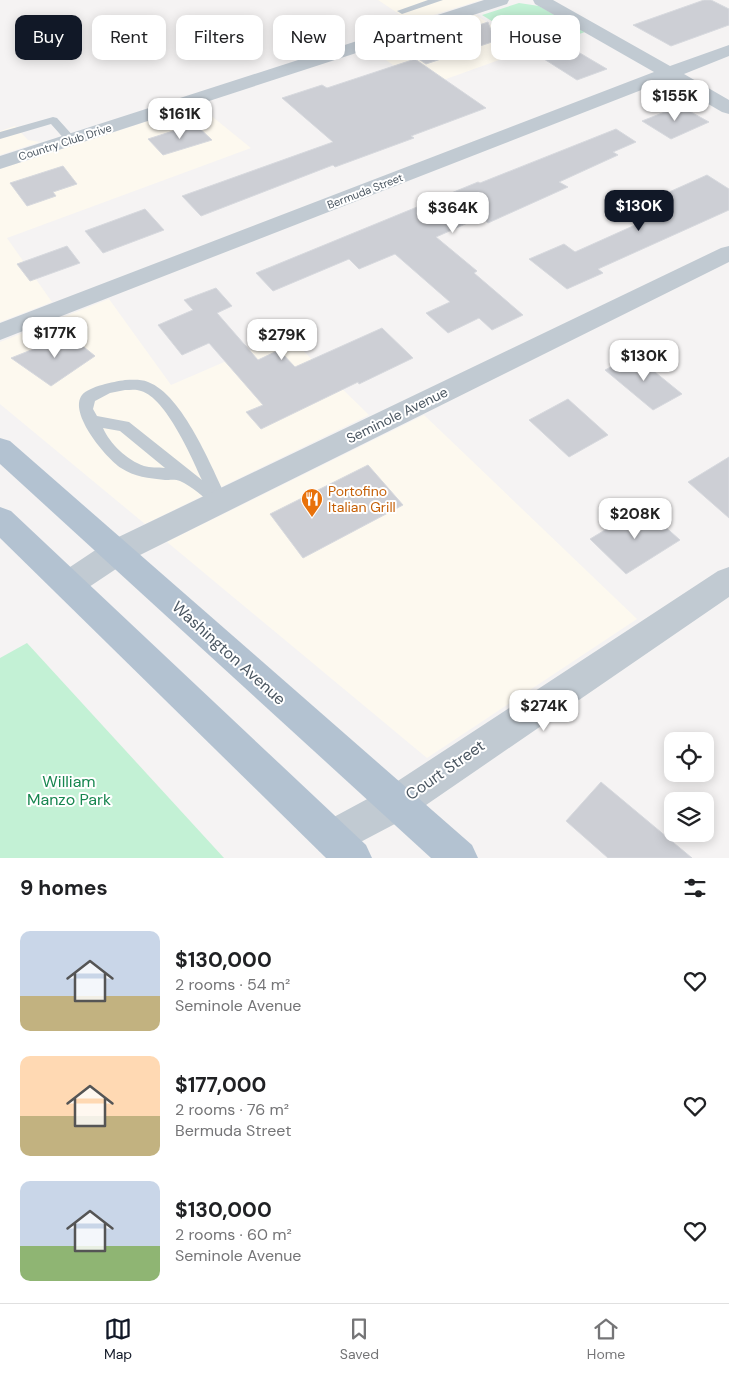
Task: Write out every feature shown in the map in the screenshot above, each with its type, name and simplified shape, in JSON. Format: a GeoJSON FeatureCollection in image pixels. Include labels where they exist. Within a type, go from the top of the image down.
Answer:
{"type":"FeatureCollection","features":[{"type":"Feature","properties":{"kind":"main road","name":"Washington Avenue"},"geometry":{"type":"LineString","coordinates":[[0,448],[459,858]]}},
{"type":"Feature","properties":{"kind":"main road"},"geometry":{"type":"LineString","coordinates":[[0,519],[343,848]]}},
{"type":"Feature","properties":{"kind":"street","name":"Country Club Drive"},"geometry":{"type":"LineString","coordinates":[[0,163],[500,0]]}},
{"type":"Feature","properties":{"kind":"street"},"geometry":{"type":"LineString","coordinates":[[541,0],[729,108]]}},
{"type":"Feature","properties":{"kind":"street","name":"Bermuda Street"},"geometry":{"type":"LineString","coordinates":[[0,332],[729,50]]}},
{"type":"Feature","properties":{"kind":"street","name":"Seminole Avenue"},"geometry":{"type":"LineString","coordinates":[[69,584],[117,552],[729,253]]}},
{"type":"Feature","properties":{"kind":"street","name":"Court Street"},"geometry":{"type":"LineString","coordinates":[[343,848],[397,803],[729,580]]}},
{"type":"Feature","properties":{"kind":"lane"},"geometry":{"type":"LineString","coordinates":[[402,11],[438,0]]}},
{"type":"Feature","properties":{"kind":"lane"},"geometry":{"type":"LineString","coordinates":[[0,136],[53,120],[71,140]]}},
{"type":"Feature","properties":{"kind":"lane"},"geometry":{"type":"LineString","coordinates":[[185,476],[143,472],[127,464],[114,454],[100,438],[91,421],[86,410],[88,398],[106,388],[125,384],[145,386],[162,398],[178,418],[220,501]]}},
{"type":"Feature","properties":{"kind":"lane"},"geometry":{"type":"LineString","coordinates":[[91,421],[124,426],[185,476],[220,501]]}},
{"type":"Feature","properties":{"kind":"shaded area"},"geometry":{"type":"Polygon","coordinates":[[[378,0],[481,0],[433,15],[400,15],[378,0]]]}},
{"type":"Feature","properties":{"kind":"shaded area"},"geometry":{"type":"Polygon","coordinates":[[[481,18],[491,25],[491,60],[499,60],[424,87],[386,60],[481,60],[481,18]]]}},
{"type":"Feature","properties":{"kind":"shaded area"},"geometry":{"type":"Polygon","coordinates":[[[198,105],[251,148],[7,238],[52,302],[0,322],[0,169],[198,105]]]}},
{"type":"Feature","properties":{"kind":"shaded area"},"geometry":{"type":"Polygon","coordinates":[[[15,126],[28,140],[40,142],[0,155],[0,131],[15,126]]]}},
{"type":"Feature","properties":{"kind":"shaded area"},"geometry":{"type":"Polygon","coordinates":[[[109,299],[171,385],[287,335],[369,415],[145,524],[0,404],[0,342],[109,299]]]}},
{"type":"Feature","properties":{"kind":"shaded area"},"geometry":{"type":"Polygon","coordinates":[[[424,415],[637,619],[427,758],[167,542],[424,415]]]}},
{"type":"Feature","properties":{"kind":"green space"},"geometry":{"type":"Polygon","coordinates":[[[519,3],[539,6],[555,15],[491,15],[491,21],[482,15],[519,3]]]}},
{"type":"Feature","properties":{"kind":"green space","name":"William Manzo Park"},"geometry":{"type":"Polygon","coordinates":[[[27,643],[224,858],[0,858],[0,658],[27,643]]]}},
{"type":"Feature","properties":{"kind":"building"},"geometry":{"type":"Polygon","coordinates":[[[704,0],[711,0],[729,9],[729,25],[671,46],[633,25],[704,0]]]}},
{"type":"Feature","properties":{"kind":"building"},"geometry":{"type":"Polygon","coordinates":[[[488,22],[491,30],[491,42],[481,46],[481,24],[488,22]]]}},
{"type":"Feature","properties":{"kind":"building"},"geometry":{"type":"Polygon","coordinates":[[[580,53],[607,69],[577,80],[546,60],[580,60],[580,53]]]}},
{"type":"Feature","properties":{"kind":"building"},"geometry":{"type":"Polygon","coordinates":[[[416,60],[486,108],[411,136],[414,138],[335,167],[333,165],[201,216],[182,196],[333,142],[282,98],[322,85],[327,88],[416,60]]]}},
{"type":"Feature","properties":{"kind":"building"},"geometry":{"type":"Polygon","coordinates":[[[420,60],[438,60],[426,64],[420,60]]]}},
{"type":"Feature","properties":{"kind":"building"},"geometry":{"type":"Polygon","coordinates":[[[680,106],[709,122],[671,139],[642,121],[680,106]]]}},
{"type":"Feature","properties":{"kind":"building"},"geometry":{"type":"Polygon","coordinates":[[[195,124],[212,140],[163,155],[148,139],[195,124]]]}},
{"type":"Feature","properties":{"kind":"building"},"geometry":{"type":"Polygon","coordinates":[[[616,129],[636,142],[613,152],[618,155],[559,182],[568,187],[488,223],[481,217],[436,237],[477,271],[474,273],[523,315],[492,330],[479,318],[448,333],[426,313],[450,302],[395,254],[359,269],[349,259],[273,291],[256,273],[478,182],[480,183],[616,129]]]}},
{"type":"Feature","properties":{"kind":"building"},"geometry":{"type":"Polygon","coordinates":[[[63,166],[77,184],[53,192],[56,196],[27,206],[10,183],[63,166]]]}},
{"type":"Feature","properties":{"kind":"building"},"geometry":{"type":"Polygon","coordinates":[[[707,175],[729,189],[729,210],[598,269],[603,273],[567,289],[529,259],[564,244],[575,252],[653,217],[638,206],[707,175]]]}},
{"type":"Feature","properties":{"kind":"building"},"geometry":{"type":"Polygon","coordinates":[[[145,209],[164,230],[103,253],[85,231],[145,209]]]}},
{"type":"Feature","properties":{"kind":"building"},"geometry":{"type":"Polygon","coordinates":[[[67,246],[80,263],[30,281],[17,264],[67,246]]]}},
{"type":"Feature","properties":{"kind":"building"},"geometry":{"type":"Polygon","coordinates":[[[216,288],[232,306],[217,313],[258,360],[279,350],[295,367],[382,328],[413,358],[359,384],[358,382],[261,429],[246,412],[263,405],[209,343],[182,355],[158,325],[193,310],[184,300],[216,288]]]}},
{"type":"Feature","properties":{"kind":"building"},"geometry":{"type":"Polygon","coordinates":[[[69,335],[95,356],[51,386],[11,358],[69,335]]]}},
{"type":"Feature","properties":{"kind":"building"},"geometry":{"type":"Polygon","coordinates":[[[634,355],[682,394],[653,410],[605,370],[634,355]]]}},
{"type":"Feature","properties":{"kind":"building"},"geometry":{"type":"Polygon","coordinates":[[[568,399],[608,435],[569,457],[529,420],[568,399]]]}},
{"type":"Feature","properties":{"kind":"building"},"geometry":{"type":"Polygon","coordinates":[[[729,457],[729,518],[688,482],[729,457]]]}},
{"type":"Feature","properties":{"kind":"building"},"geometry":{"type":"Polygon","coordinates":[[[368,465],[403,505],[303,558],[270,514],[368,465]]]}},
{"type":"Feature","properties":{"kind":"building"},"geometry":{"type":"Polygon","coordinates":[[[643,507],[680,540],[626,574],[590,539],[643,507]]]}},
{"type":"Feature","properties":{"kind":"building"},"geometry":{"type":"Polygon","coordinates":[[[601,782],[664,835],[664,842],[673,842],[692,858],[608,858],[566,821],[601,782]]]}},
{"type":"Feature","properties":{"kind":"place","name":"Portofino Italian Grill"},"geometry":{"type":"Point","coordinates":[312,518]}}]}
